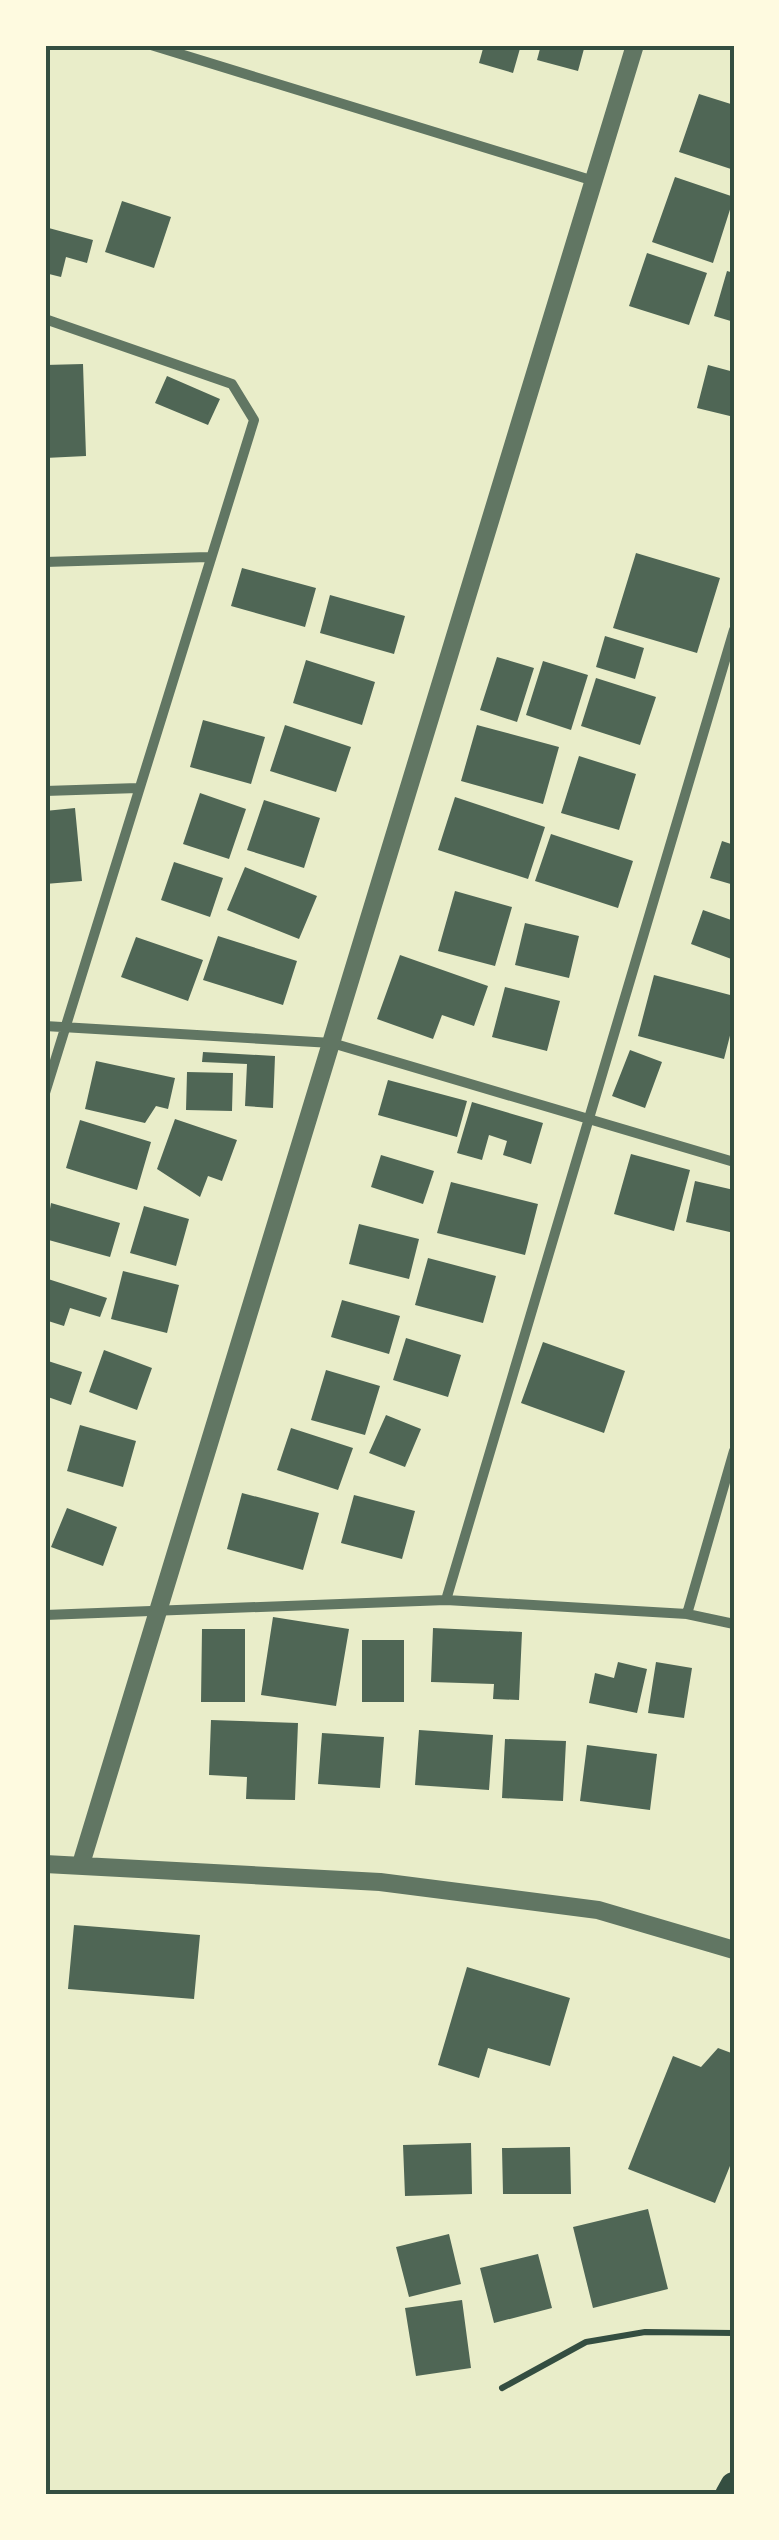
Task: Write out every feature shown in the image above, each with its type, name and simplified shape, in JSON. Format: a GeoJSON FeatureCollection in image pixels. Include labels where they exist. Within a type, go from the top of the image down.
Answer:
{"type":"FeatureCollection","features":[{"type":"Feature","properties":{"kind":"highway"},"geometry":{"type":"LineString","coordinates":[[729,2495],[734,2486]]}},
{"type":"Feature","properties":{"kind":"street"},"geometry":{"type":"LineString","coordinates":[[151,45],[594,181]]}},
{"type":"Feature","properties":{"kind":"street"},"geometry":{"type":"LineString","coordinates":[[81,1864],[635,45]]}},
{"type":"Feature","properties":{"kind":"street"},"geometry":{"type":"LineString","coordinates":[[45,318],[232,384],[254,420],[208,558],[45,1093]]}},
{"type":"Feature","properties":{"kind":"street"},"geometry":{"type":"LineString","coordinates":[[45,562],[208,558]]}},
{"type":"Feature","properties":{"kind":"street"},"geometry":{"type":"LineString","coordinates":[[446,1600],[734,630]]}},
{"type":"Feature","properties":{"kind":"street"},"geometry":{"type":"LineString","coordinates":[[45,792],[138,788]]}},
{"type":"Feature","properties":{"kind":"street"},"geometry":{"type":"LineString","coordinates":[[45,1026],[332,1043],[734,1162]]}},
{"type":"Feature","properties":{"kind":"street"},"geometry":{"type":"LineString","coordinates":[[686,1614],[734,1451]]}},
{"type":"Feature","properties":{"kind":"street"},"geometry":{"type":"LineString","coordinates":[[45,1615],[446,1600],[686,1614],[734,1624]]}},
{"type":"Feature","properties":{"kind":"street"},"geometry":{"type":"LineString","coordinates":[[45,1864],[380,1882],[580,1908],[734,1950]]}},
{"type":"Feature","properties":{"kind":"path"},"geometry":{"type":"LineString","coordinates":[[502,2388],[586,2342],[645,2332],[734,2333]]}},
{"type":"Feature","properties":{"kind":"building"},"geometry":{"type":"Polygon","coordinates":[[[484,45],[521,45],[513,73],[479,63],[484,45]]]}},
{"type":"Feature","properties":{"kind":"building"},"geometry":{"type":"Polygon","coordinates":[[[541,45],[585,45],[578,71],[537,60],[541,45]]]}},
{"type":"Feature","properties":{"kind":"building"},"geometry":{"type":"Polygon","coordinates":[[[699,94],[734,105],[734,170],[679,152],[699,94]]]}},
{"type":"Feature","properties":{"kind":"building"},"geometry":{"type":"Polygon","coordinates":[[[675,177],[734,197],[713,263],[652,242],[675,177]]]}},
{"type":"Feature","properties":{"kind":"building"},"geometry":{"type":"Polygon","coordinates":[[[122,201],[171,217],[154,268],[105,252],[122,201]]]}},
{"type":"Feature","properties":{"kind":"building"},"geometry":{"type":"Polygon","coordinates":[[[45,227],[93,240],[87,263],[66,257],[61,277],[45,273],[45,227]]]}},
{"type":"Feature","properties":{"kind":"building"},"geometry":{"type":"Polygon","coordinates":[[[647,253],[707,273],[689,325],[629,306],[647,253]]]}},
{"type":"Feature","properties":{"kind":"building"},"geometry":{"type":"Polygon","coordinates":[[[727,271],[734,273],[734,322],[714,316],[727,271]]]}},
{"type":"Feature","properties":{"kind":"building"},"geometry":{"type":"Polygon","coordinates":[[[83,364],[86,456],[45,458],[45,365],[83,364]]]}},
{"type":"Feature","properties":{"kind":"building"},"geometry":{"type":"Polygon","coordinates":[[[708,365],[734,372],[734,417],[697,408],[708,365]]]}},
{"type":"Feature","properties":{"kind":"building"},"geometry":{"type":"Polygon","coordinates":[[[167,376],[220,399],[208,425],[155,403],[167,376]]]}},
{"type":"Feature","properties":{"kind":"building"},"geometry":{"type":"Polygon","coordinates":[[[636,553],[720,578],[697,653],[613,628],[636,553]]]}},
{"type":"Feature","properties":{"kind":"building"},"geometry":{"type":"Polygon","coordinates":[[[242,568],[316,588],[305,627],[231,606],[242,568]]]}},
{"type":"Feature","properties":{"kind":"building"},"geometry":{"type":"Polygon","coordinates":[[[330,595],[405,616],[394,654],[320,633],[330,595]]]}},
{"type":"Feature","properties":{"kind":"building"},"geometry":{"type":"Polygon","coordinates":[[[605,636],[644,648],[635,679],[596,667],[605,636]]]}},
{"type":"Feature","properties":{"kind":"building"},"geometry":{"type":"Polygon","coordinates":[[[497,657],[534,668],[517,722],[480,710],[497,657]]]}},
{"type":"Feature","properties":{"kind":"building"},"geometry":{"type":"Polygon","coordinates":[[[306,660],[375,682],[362,725],[293,703],[306,660]]]}},
{"type":"Feature","properties":{"kind":"building"},"geometry":{"type":"Polygon","coordinates":[[[543,661],[588,675],[571,730],[526,715],[543,661]]]}},
{"type":"Feature","properties":{"kind":"building"},"geometry":{"type":"Polygon","coordinates":[[[596,678],[656,697],[640,745],[581,726],[596,678]]]}},
{"type":"Feature","properties":{"kind":"building"},"geometry":{"type":"Polygon","coordinates":[[[203,720],[265,737],[251,784],[190,767],[203,720]]]}},
{"type":"Feature","properties":{"kind":"building"},"geometry":{"type":"Polygon","coordinates":[[[285,725],[351,747],[336,792],[270,771],[285,725]]]}},
{"type":"Feature","properties":{"kind":"building"},"geometry":{"type":"Polygon","coordinates":[[[477,725],[559,747],[543,804],[461,781],[477,725]]]}},
{"type":"Feature","properties":{"kind":"building"},"geometry":{"type":"Polygon","coordinates":[[[579,756],[636,774],[619,830],[561,813],[579,756]]]}},
{"type":"Feature","properties":{"kind":"building"},"geometry":{"type":"Polygon","coordinates":[[[200,793],[246,809],[229,859],[183,844],[200,793]]]}},
{"type":"Feature","properties":{"kind":"building"},"geometry":{"type":"Polygon","coordinates":[[[455,797],[545,827],[528,879],[438,850],[455,797]]]}},
{"type":"Feature","properties":{"kind":"building"},"geometry":{"type":"Polygon","coordinates":[[[264,800],[320,818],[304,868],[247,850],[264,800]]]}},
{"type":"Feature","properties":{"kind":"building"},"geometry":{"type":"Polygon","coordinates":[[[75,808],[82,881],[45,884],[45,811],[75,808]]]}},
{"type":"Feature","properties":{"kind":"building"},"geometry":{"type":"Polygon","coordinates":[[[551,834],[633,861],[618,908],[535,881],[551,834]]]}},
{"type":"Feature","properties":{"kind":"building"},"geometry":{"type":"Polygon","coordinates":[[[722,841],[734,845],[734,885],[710,878],[722,841]]]}},
{"type":"Feature","properties":{"kind":"building"},"geometry":{"type":"Polygon","coordinates":[[[174,862],[223,878],[210,917],[161,900],[174,862]]]}},
{"type":"Feature","properties":{"kind":"building"},"geometry":{"type":"Polygon","coordinates":[[[245,867],[317,896],[299,939],[227,910],[245,867]]]}},
{"type":"Feature","properties":{"kind":"building"},"geometry":{"type":"Polygon","coordinates":[[[455,891],[512,907],[495,966],[438,951],[455,891]]]}},
{"type":"Feature","properties":{"kind":"building"},"geometry":{"type":"Polygon","coordinates":[[[703,910],[734,921],[734,960],[691,944],[703,910]]]}},
{"type":"Feature","properties":{"kind":"building"},"geometry":{"type":"Polygon","coordinates":[[[525,923],[579,936],[569,978],[515,965],[525,923]]]}},
{"type":"Feature","properties":{"kind":"building"},"geometry":{"type":"Polygon","coordinates":[[[218,936],[297,961],[283,1005],[203,980],[218,936]]]}},
{"type":"Feature","properties":{"kind":"building"},"geometry":{"type":"Polygon","coordinates":[[[136,937],[203,960],[188,1001],[121,977],[136,937]]]}},
{"type":"Feature","properties":{"kind":"building"},"geometry":{"type":"Polygon","coordinates":[[[400,955],[488,986],[474,1026],[442,1015],[433,1039],[377,1019],[400,955]]]}},
{"type":"Feature","properties":{"kind":"building"},"geometry":{"type":"Polygon","coordinates":[[[654,975],[734,996],[734,1020],[724,1059],[638,1036],[654,975]]]}},
{"type":"Feature","properties":{"kind":"building"},"geometry":{"type":"Polygon","coordinates":[[[505,987],[560,1001],[547,1051],[492,1037],[505,987]]]}},
{"type":"Feature","properties":{"kind":"building"},"geometry":{"type":"Polygon","coordinates":[[[630,1050],[662,1062],[645,1108],[612,1096],[630,1050]]]}},
{"type":"Feature","properties":{"kind":"building"},"geometry":{"type":"Polygon","coordinates":[[[203,1052],[275,1056],[273,1108],[245,1106],[247,1064],[202,1062],[203,1052]]]}},
{"type":"Feature","properties":{"kind":"building"},"geometry":{"type":"Polygon","coordinates":[[[96,1061],[175,1078],[168,1109],[156,1106],[145,1123],[85,1109],[96,1061]]]}},
{"type":"Feature","properties":{"kind":"building"},"geometry":{"type":"Polygon","coordinates":[[[187,1072],[233,1073],[232,1111],[186,1110],[187,1072]]]}},
{"type":"Feature","properties":{"kind":"building"},"geometry":{"type":"Polygon","coordinates":[[[388,1080],[467,1101],[457,1137],[378,1115],[388,1080]]]}},
{"type":"Feature","properties":{"kind":"building"},"geometry":{"type":"Polygon","coordinates":[[[472,1102],[543,1123],[531,1164],[503,1155],[507,1141],[489,1135],[482,1160],[457,1153],[472,1102]]]}},
{"type":"Feature","properties":{"kind":"building"},"geometry":{"type":"Polygon","coordinates":[[[175,1119],[237,1140],[222,1181],[208,1176],[200,1197],[157,1169],[175,1119]]]}},
{"type":"Feature","properties":{"kind":"building"},"geometry":{"type":"Polygon","coordinates":[[[80,1120],[151,1142],[137,1190],[66,1168],[80,1120]]]}},
{"type":"Feature","properties":{"kind":"building"},"geometry":{"type":"Polygon","coordinates":[[[631,1154],[690,1170],[674,1231],[614,1214],[631,1154]]]}},
{"type":"Feature","properties":{"kind":"building"},"geometry":{"type":"Polygon","coordinates":[[[381,1155],[434,1171],[423,1204],[371,1187],[381,1155]]]}},
{"type":"Feature","properties":{"kind":"building"},"geometry":{"type":"Polygon","coordinates":[[[695,1181],[734,1190],[734,1233],[686,1222],[695,1181]]]}},
{"type":"Feature","properties":{"kind":"building"},"geometry":{"type":"Polygon","coordinates":[[[451,1182],[538,1204],[525,1255],[437,1233],[451,1182]]]}},
{"type":"Feature","properties":{"kind":"building"},"geometry":{"type":"Polygon","coordinates":[[[51,1203],[120,1223],[110,1257],[45,1239],[51,1203]]]}},
{"type":"Feature","properties":{"kind":"building"},"geometry":{"type":"Polygon","coordinates":[[[144,1206],[189,1219],[176,1266],[130,1253],[144,1206]]]}},
{"type":"Feature","properties":{"kind":"building"},"geometry":{"type":"Polygon","coordinates":[[[359,1224],[419,1239],[409,1279],[349,1264],[359,1224]]]}},
{"type":"Feature","properties":{"kind":"building"},"geometry":{"type":"Polygon","coordinates":[[[428,1258],[496,1276],[483,1323],[415,1305],[428,1258]]]}},
{"type":"Feature","properties":{"kind":"building"},"geometry":{"type":"Polygon","coordinates":[[[123,1271],[179,1285],[167,1333],[111,1319],[123,1271]]]}},
{"type":"Feature","properties":{"kind":"building"},"geometry":{"type":"Polygon","coordinates":[[[45,1278],[107,1298],[100,1317],[70,1308],[64,1326],[45,1320],[45,1278]]]}},
{"type":"Feature","properties":{"kind":"building"},"geometry":{"type":"Polygon","coordinates":[[[342,1300],[400,1316],[389,1354],[331,1337],[342,1300]]]}},
{"type":"Feature","properties":{"kind":"building"},"geometry":{"type":"Polygon","coordinates":[[[406,1338],[461,1355],[448,1397],[393,1380],[406,1338]]]}},
{"type":"Feature","properties":{"kind":"building"},"geometry":{"type":"Polygon","coordinates":[[[543,1342],[625,1371],[604,1433],[521,1403],[543,1342]]]}},
{"type":"Feature","properties":{"kind":"building"},"geometry":{"type":"Polygon","coordinates":[[[104,1350],[152,1368],[137,1410],[89,1392],[104,1350]]]}},
{"type":"Feature","properties":{"kind":"building"},"geometry":{"type":"Polygon","coordinates":[[[45,1360],[82,1372],[71,1405],[45,1396],[45,1360]]]}},
{"type":"Feature","properties":{"kind":"building"},"geometry":{"type":"Polygon","coordinates":[[[326,1370],[380,1386],[365,1435],[311,1420],[326,1370]]]}},
{"type":"Feature","properties":{"kind":"building"},"geometry":{"type":"Polygon","coordinates":[[[386,1415],[421,1429],[405,1467],[369,1453],[386,1415]]]}},
{"type":"Feature","properties":{"kind":"building"},"geometry":{"type":"Polygon","coordinates":[[[80,1425],[136,1441],[123,1487],[67,1471],[80,1425]]]}},
{"type":"Feature","properties":{"kind":"building"},"geometry":{"type":"Polygon","coordinates":[[[291,1428],[353,1448],[338,1490],[277,1470],[291,1428]]]}},
{"type":"Feature","properties":{"kind":"building"},"geometry":{"type":"Polygon","coordinates":[[[242,1493],[319,1513],[303,1570],[227,1549],[242,1493]]]}},
{"type":"Feature","properties":{"kind":"building"},"geometry":{"type":"Polygon","coordinates":[[[354,1495],[415,1511],[402,1559],[341,1543],[354,1495]]]}},
{"type":"Feature","properties":{"kind":"building"},"geometry":{"type":"Polygon","coordinates":[[[67,1508],[117,1527],[103,1566],[51,1547],[67,1508]]]}},
{"type":"Feature","properties":{"kind":"building"},"geometry":{"type":"Polygon","coordinates":[[[273,1617],[349,1629],[336,1706],[261,1695],[273,1617]]]}},
{"type":"Feature","properties":{"kind":"building"},"geometry":{"type":"Polygon","coordinates":[[[433,1628],[522,1632],[519,1700],[493,1699],[494,1684],[431,1682],[433,1628]]]}},
{"type":"Feature","properties":{"kind":"building"},"geometry":{"type":"Polygon","coordinates":[[[202,1629],[245,1629],[245,1702],[201,1702],[202,1629]]]}},
{"type":"Feature","properties":{"kind":"building"},"geometry":{"type":"Polygon","coordinates":[[[362,1640],[404,1640],[404,1702],[362,1702],[362,1640]]]}},
{"type":"Feature","properties":{"kind":"building"},"geometry":{"type":"Polygon","coordinates":[[[618,1662],[647,1669],[637,1713],[589,1703],[595,1673],[614,1678],[618,1662]]]}},
{"type":"Feature","properties":{"kind":"building"},"geometry":{"type":"Polygon","coordinates":[[[656,1662],[692,1668],[684,1718],[648,1713],[656,1662]]]}},
{"type":"Feature","properties":{"kind":"building"},"geometry":{"type":"Polygon","coordinates":[[[211,1720],[298,1723],[295,1800],[246,1799],[247,1777],[209,1775],[211,1720]]]}},
{"type":"Feature","properties":{"kind":"building"},"geometry":{"type":"Polygon","coordinates":[[[419,1730],[493,1735],[489,1790],[415,1785],[419,1730]]]}},
{"type":"Feature","properties":{"kind":"building"},"geometry":{"type":"Polygon","coordinates":[[[322,1733],[384,1737],[380,1788],[318,1784],[322,1733]]]}},
{"type":"Feature","properties":{"kind":"building"},"geometry":{"type":"Polygon","coordinates":[[[505,1739],[566,1741],[563,1801],[502,1798],[505,1739]]]}},
{"type":"Feature","properties":{"kind":"building"},"geometry":{"type":"Polygon","coordinates":[[[587,1745],[657,1754],[650,1810],[580,1801],[587,1745]]]}},
{"type":"Feature","properties":{"kind":"building"},"geometry":{"type":"Polygon","coordinates":[[[74,1925],[200,1935],[194,1999],[68,1989],[74,1925]]]}},
{"type":"Feature","properties":{"kind":"building"},"geometry":{"type":"Polygon","coordinates":[[[467,1967],[570,1998],[550,2066],[488,2048],[479,2078],[438,2065],[467,1967]]]}},
{"type":"Feature","properties":{"kind":"building"},"geometry":{"type":"Polygon","coordinates":[[[718,2048],[734,2054],[734,2156],[715,2203],[628,2169],[673,2056],[701,2067],[718,2048]]]}},
{"type":"Feature","properties":{"kind":"building"},"geometry":{"type":"Polygon","coordinates":[[[471,2143],[472,2194],[405,2196],[403,2145],[471,2143]]]}},
{"type":"Feature","properties":{"kind":"building"},"geometry":{"type":"Polygon","coordinates":[[[570,2147],[571,2194],[503,2194],[502,2148],[570,2147]]]}},
{"type":"Feature","properties":{"kind":"building"},"geometry":{"type":"Polygon","coordinates":[[[648,2209],[668,2289],[593,2308],[573,2227],[648,2209]]]}},
{"type":"Feature","properties":{"kind":"building"},"geometry":{"type":"Polygon","coordinates":[[[449,2234],[461,2284],[409,2297],[396,2247],[449,2234]]]}},
{"type":"Feature","properties":{"kind":"building"},"geometry":{"type":"Polygon","coordinates":[[[538,2254],[552,2308],[494,2323],[480,2268],[538,2254]]]}},
{"type":"Feature","properties":{"kind":"building"},"geometry":{"type":"Polygon","coordinates":[[[462,2300],[471,2368],[416,2376],[405,2308],[462,2300]]]}}]}
